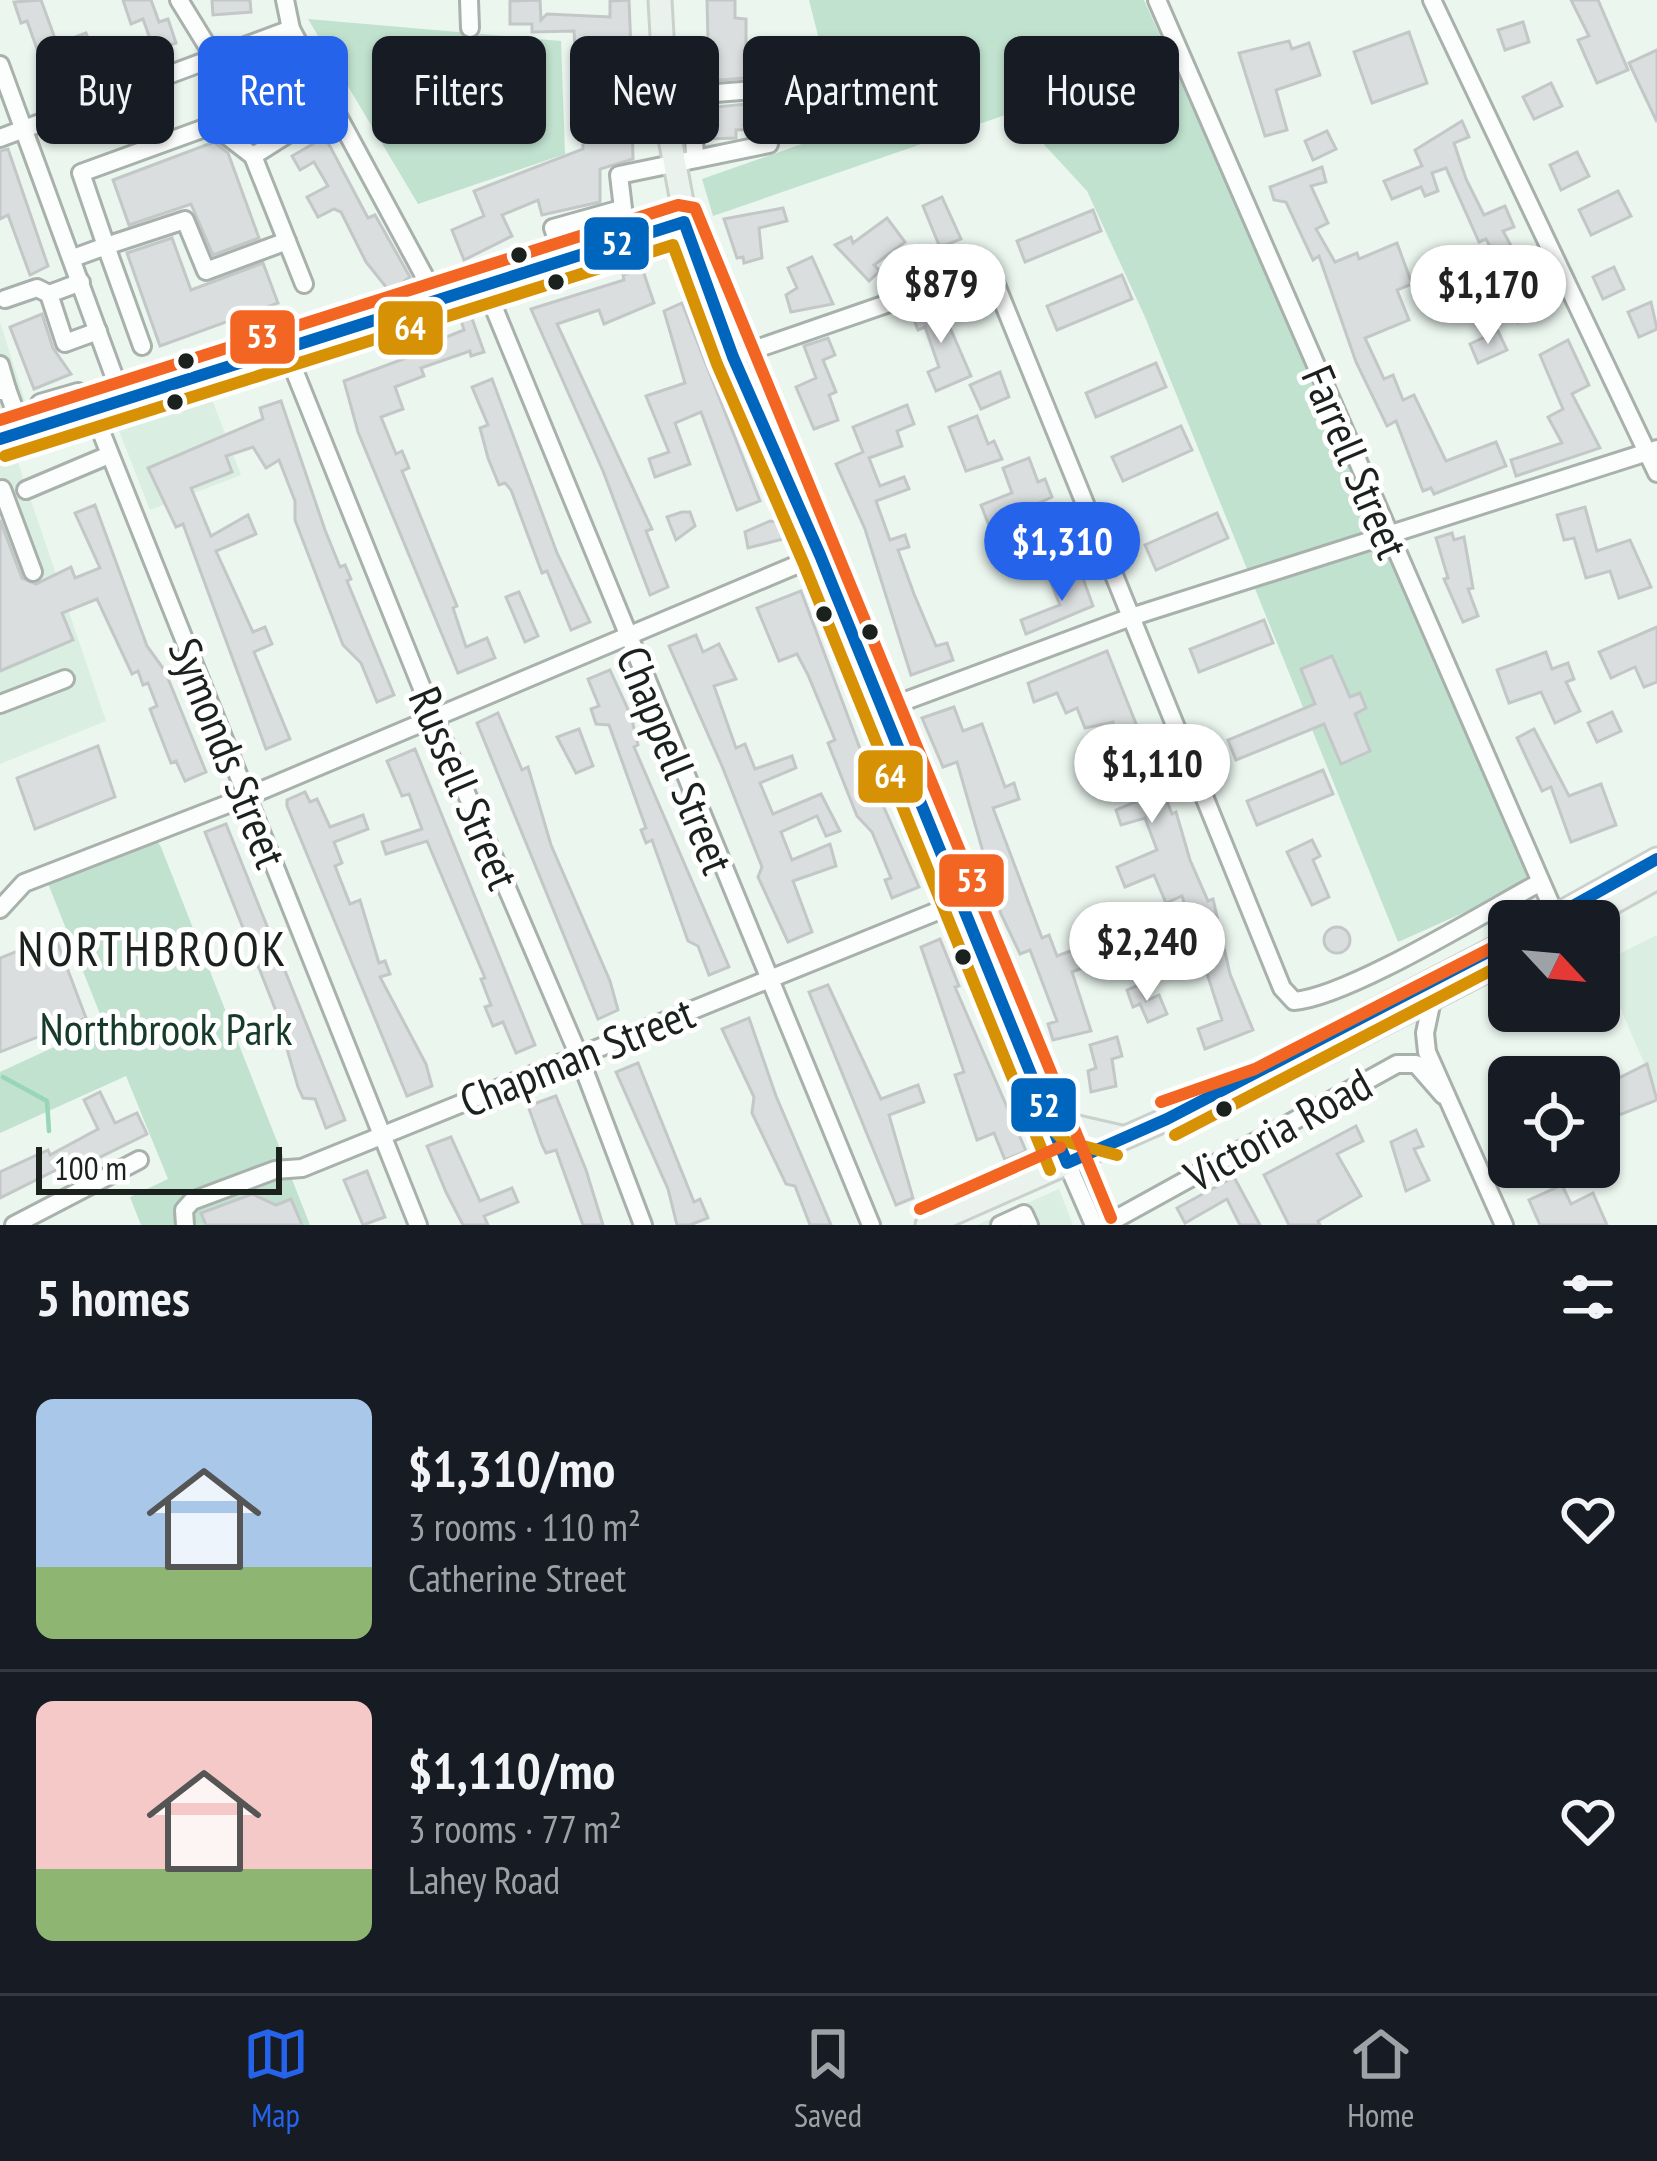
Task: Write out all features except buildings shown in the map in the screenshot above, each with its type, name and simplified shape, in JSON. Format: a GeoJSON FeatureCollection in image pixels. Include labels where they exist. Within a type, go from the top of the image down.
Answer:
{"type":"FeatureCollection","features":[{"type":"Feature","properties":{"kind":"main road"},"geometry":{"type":"LineString","coordinates":[[661,0],[662,36]]}},
{"type":"Feature","properties":{"kind":"main road"},"geometry":{"type":"LineString","coordinates":[[669,144],[684,222],[733,357],[820,555],[1067,1163]]}},
{"type":"Feature","properties":{"kind":"main road"},"geometry":{"type":"LineString","coordinates":[[11,436],[125,406],[286,350],[441,307],[684,222]]}},
{"type":"Feature","properties":{"kind":"main road"},"geometry":{"type":"LineString","coordinates":[[1586,900],[1657,859]]}},
{"type":"Feature","properties":{"kind":"main road"},"geometry":{"type":"LineString","coordinates":[[1618,900],[1657,878]]}},
{"type":"Feature","properties":{"kind":"main road","name":"Victoria Road"},"geometry":{"type":"LineString","coordinates":[[1167,1119],[1488,952]]}},
{"type":"Feature","properties":{"kind":"main road","name":"Victoria Road"},"geometry":{"type":"LineString","coordinates":[[927,1225],[964,1218],[1121,1137],[1262,1086],[1488,970]]}},
{"type":"Feature","properties":{"kind":"main road"},"geometry":{"type":"LineString","coordinates":[[1033,1081],[1073,1126],[1121,1137]]}},
{"type":"Feature","properties":{"kind":"street"},"geometry":{"type":"LineString","coordinates":[[178,0],[201,36]]}},
{"type":"Feature","properties":{"kind":"street"},"geometry":{"type":"LineString","coordinates":[[284,0],[295,36]]}},
{"type":"Feature","properties":{"kind":"street"},"geometry":{"type":"LineString","coordinates":[[470,0],[470,28]]}},
{"type":"Feature","properties":{"kind":"street","name":"Farrell Street"},"geometry":{"type":"LineString","coordinates":[[1157,0],[1546,900]]}},
{"type":"Feature","properties":{"kind":"street"},"geometry":{"type":"LineString","coordinates":[[1432,0],[1653,451],[1657,473]]}},
{"type":"Feature","properties":{"kind":"street"},"geometry":{"type":"LineString","coordinates":[[272,36],[291,29]]}},
{"type":"Feature","properties":{"kind":"street"},"geometry":{"type":"LineString","coordinates":[[0,138],[198,63]]}},
{"type":"Feature","properties":{"kind":"street"},"geometry":{"type":"LineString","coordinates":[[0,65],[125,406]]}},
{"type":"Feature","properties":{"kind":"street"},"geometry":{"type":"LineString","coordinates":[[142,346],[81,173],[213,125],[253,157],[304,284]]}},
{"type":"Feature","properties":{"kind":"street"},"geometry":{"type":"LineString","coordinates":[[348,129],[441,307]]}},
{"type":"Feature","properties":{"kind":"street"},"geometry":{"type":"LineString","coordinates":[[253,157],[273,144]]}},
{"type":"Feature","properties":{"kind":"street"},"geometry":{"type":"LineString","coordinates":[[694,144],[695,159]]}},
{"type":"Feature","properties":{"kind":"street"},"geometry":{"type":"LineString","coordinates":[[626,242],[619,175],[770,144]]}},
{"type":"Feature","properties":{"kind":"street"},"geometry":{"type":"LineString","coordinates":[[566,265],[553,228],[621,208]]}},
{"type":"Feature","properties":{"kind":"street"},"geometry":{"type":"LineString","coordinates":[[73,258],[185,220],[206,272],[287,241]]}},
{"type":"Feature","properties":{"kind":"street"},"geometry":{"type":"LineString","coordinates":[[733,357],[976,273],[994,280],[1282,988],[1294,1001],[1312,999],[1388,963],[1539,883]]}},
{"type":"Feature","properties":{"kind":"street"},"geometry":{"type":"LineString","coordinates":[[49,294],[81,282]]}},
{"type":"Feature","properties":{"kind":"street"},"geometry":{"type":"LineString","coordinates":[[5,299],[37,288],[49,294],[65,343],[98,331]]}},
{"type":"Feature","properties":{"kind":"street","name":"Chappell Street"},"geometry":{"type":"LineString","coordinates":[[487,291],[871,1225]]}},
{"type":"Feature","properties":{"kind":"street","name":"Russell Street"},"geometry":{"type":"LineString","coordinates":[[286,350],[434,718],[579,1056],[643,1225]]}},
{"type":"Feature","properties":{"kind":"street"},"geometry":{"type":"LineString","coordinates":[[0,365],[4,390],[15,410],[11,436]]}},
{"type":"Feature","properties":{"kind":"street"},"geometry":{"type":"LineString","coordinates":[[15,410],[78,392],[89,415]]}},
{"type":"Feature","properties":{"kind":"street"},"geometry":{"type":"LineString","coordinates":[[40,403],[46,426]]}},
{"type":"Feature","properties":{"kind":"street","name":"Symonds Street"},"geometry":{"type":"LineString","coordinates":[[89,415],[109,454],[418,1225]]}},
{"type":"Feature","properties":{"kind":"street"},"geometry":{"type":"LineString","coordinates":[[880,710],[1131,617],[1653,451]]}},
{"type":"Feature","properties":{"kind":"street"},"geometry":{"type":"LineString","coordinates":[[26,490],[109,454]]}},
{"type":"Feature","properties":{"kind":"street"},"geometry":{"type":"LineString","coordinates":[[1,487],[33,572]]}},
{"type":"Feature","properties":{"kind":"street"},"geometry":{"type":"LineString","coordinates":[[0,909],[24,883],[245,797],[820,555]]}},
{"type":"Feature","properties":{"kind":"street"},"geometry":{"type":"LineString","coordinates":[[0,704],[65,679]]}},
{"type":"Feature","properties":{"kind":"street","name":"Chapman Street"},"geometry":{"type":"LineString","coordinates":[[185,1225],[184,1210],[192,1201],[275,1170],[302,1168],[960,902]]}},
{"type":"Feature","properties":{"kind":"street"},"geometry":{"type":"LineString","coordinates":[[1432,1000],[1424,1034],[1443,1095],[1504,1225]]}},
{"type":"Feature","properties":{"kind":"street","name":"Victoria Road"},"geometry":{"type":"LineString","coordinates":[[1092,1223],[1397,1064],[1416,1064],[1443,1095]]}},
{"type":"Feature","properties":{"kind":"street"},"geometry":{"type":"LineString","coordinates":[[14,1225],[139,1160]]}},
{"type":"Feature","properties":{"kind":"street"},"geometry":{"type":"LineString","coordinates":[[1067,1163],[1092,1223]]}},
{"type":"Feature","properties":{"kind":"street"},"geometry":{"type":"LineString","coordinates":[[1000,1225],[1024,1214],[1029,1225]]}},
{"type":"Feature","properties":{"kind":"shaded area"},"geometry":{"type":"Polygon","coordinates":[[[0,322],[25,401],[10,439],[106,721],[0,764],[0,322]]]}},
{"type":"Feature","properties":{"kind":"shaded area"},"geometry":{"type":"Polygon","coordinates":[[[209,392],[241,475],[150,510],[118,428],[209,392]]]}},
{"type":"Feature","properties":{"kind":"shaded area"},"geometry":{"type":"Polygon","coordinates":[[[1657,935],[1657,1093],[1620,1007],[1620,954],[1657,935]]]}},
{"type":"Feature","properties":{"kind":"shaded area"},"geometry":{"type":"Polygon","coordinates":[[[1059,1189],[1073,1225],[977,1225],[1059,1189]]]}},
{"type":"Feature","properties":{"kind":"green space"},"geometry":{"type":"Polygon","coordinates":[[[809,0],[1144,0],[1160,36],[1004,36],[1004,115],[980,124],[980,36],[818,36],[809,0]]]}},
{"type":"Feature","properties":{"kind":"green space"},"geometry":{"type":"Polygon","coordinates":[[[308,19],[504,36],[372,36],[372,127],[348,86],[348,36],[318,36],[308,19]]]}},
{"type":"Feature","properties":{"kind":"green space"},"geometry":{"type":"Polygon","coordinates":[[[546,40],[561,41],[565,154],[418,204],[382,144],[546,144],[546,40]]]}},
{"type":"Feature","properties":{"kind":"green space"},"geometry":{"type":"Polygon","coordinates":[[[1179,78],[1379,522],[1533,882],[1398,942],[1145,317],[1087,191],[1044,144],[1179,144],[1179,78]]]}},
{"type":"Feature","properties":{"kind":"green space"},"geometry":{"type":"Polygon","coordinates":[[[802,144],[921,144],[713,216],[702,179],[802,144]]]}},
{"type":"Feature","properties":{"kind":"green space","name":"Northbrook Park"},"geometry":{"type":"Polygon","coordinates":[[[151,832],[161,847],[310,1225],[141,1225],[130,1197],[168,1179],[126,1076],[0,1133],[0,1072],[104,1024],[45,876],[151,832]]]}},
{"type":"Feature","properties":{"kind":"waterway"},"geometry":{"type":"LineString","coordinates":[[3,1077],[47,1101],[49,1131]]}},
{"type":"Feature","properties":{"kind":"transit line","name":"53"},"geometry":{"type":"LineString","coordinates":[[0,420],[678,205],[695,208],[1111,1218]]}},
{"type":"Feature","properties":{"kind":"transit line","name":"52"},"geometry":{"type":"LineString","coordinates":[[0,439],[684,222],[733,357],[820,555],[1067,1163],[1167,1119],[1488,952]]}},
{"type":"Feature","properties":{"kind":"transit line","name":"64"},"geometry":{"type":"LineString","coordinates":[[5,456],[673,245],[717,364],[803,562],[1050,1170]]}},
{"type":"Feature","properties":{"kind":"transit line","name":"52"},"geometry":{"type":"LineString","coordinates":[[1584,900],[1657,859]]}},
{"type":"Feature","properties":{"kind":"transit line","name":"53"},"geometry":{"type":"LineString","coordinates":[[1161,1102],[1255,1069],[1488,950]]}},
{"type":"Feature","properties":{"kind":"transit line","name":"64"},"geometry":{"type":"LineString","coordinates":[[1175,1135],[1488,972]]}},
{"type":"Feature","properties":{"kind":"transit line","name":"64"},"geometry":{"type":"LineString","coordinates":[[1020,1093],[1064,1141],[1117,1155]]}},
{"type":"Feature","properties":{"kind":"transit line","name":"53"},"geometry":{"type":"LineString","coordinates":[[920,1209],[1060,1147]]}},
{"type":"Feature","properties":{"kind":"district","name":"NORTHBROOK"},"geometry":{"type":"Point","coordinates":[153,949]}}]}
